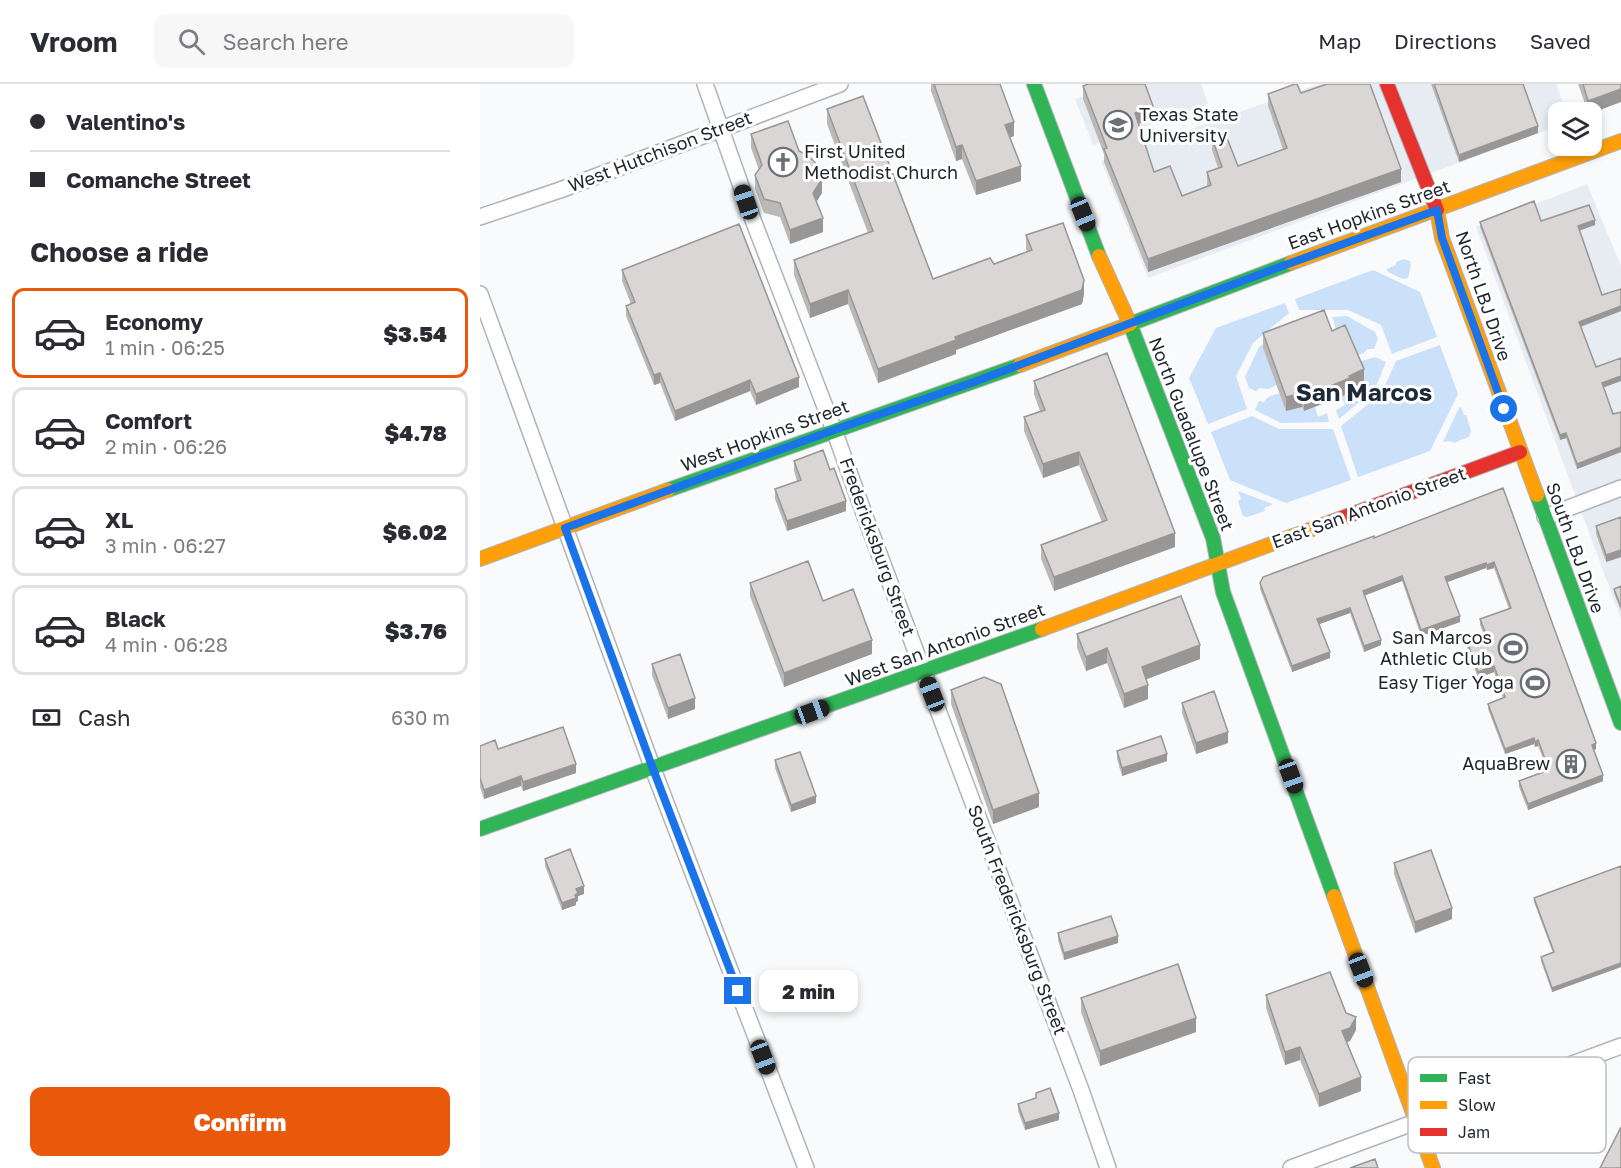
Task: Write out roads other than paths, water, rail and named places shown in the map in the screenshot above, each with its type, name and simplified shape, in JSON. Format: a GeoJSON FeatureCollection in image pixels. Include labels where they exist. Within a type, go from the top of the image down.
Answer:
{"type":"FeatureCollection","features":[{"type":"Feature","properties":{"kind":"main road","name":"North Guadalupe Street"},"geometry":{"type":"LineString","coordinates":[[1034,84],[1109,280],[1130,324],[1213,538],[1223,592],[1408,1100]]}},
{"type":"Feature","properties":{"kind":"main road","name":"North LBJ Drive"},"geometry":{"type":"LineString","coordinates":[[1387,84],[1437,210],[1442,238],[1520,452]]}},
{"type":"Feature","properties":{"kind":"main road","name":"East Hopkins Street"},"geometry":{"type":"LineString","coordinates":[[1130,324],[1621,141]]}},
{"type":"Feature","properties":{"kind":"main road","name":"West Hopkins Street"},"geometry":{"type":"LineString","coordinates":[[480,559],[1130,324]]}},
{"type":"Feature","properties":{"kind":"main road","name":"South LBJ Drive"},"geometry":{"type":"LineString","coordinates":[[1520,452],[1621,723]]}},
{"type":"Feature","properties":{"kind":"main road","name":"East San Antonio Street"},"geometry":{"type":"LineString","coordinates":[[1218,565],[1520,452]]}},
{"type":"Feature","properties":{"kind":"main road","name":"West San Antonio Street"},"geometry":{"type":"LineString","coordinates":[[480,830],[1218,565]]}},
{"type":"Feature","properties":{"kind":"main road","name":"North Guadalupe Street"},"geometry":{"type":"LineString","coordinates":[[1427,1153],[1433,1168]]}},
{"type":"Feature","properties":{"kind":"street","name":"Fredericksburg Street"},"geometry":{"type":"LineString","coordinates":[[705,84],[753,220],[834,430],[923,672]]}},
{"type":"Feature","properties":{"kind":"street","name":"West Hutchison Street"},"geometry":{"type":"LineString","coordinates":[[480,217],[560,190],[840,84]]}},
{"type":"Feature","properties":{"kind":"street"},"geometry":{"type":"LineString","coordinates":[[480,294],[653,769],[806,1168]]}},
{"type":"Feature","properties":{"kind":"street"},"geometry":{"type":"LineString","coordinates":[[1545,517],[1621,488]]}},
{"type":"Feature","properties":{"kind":"street","name":"South Fredericksburg Street"},"geometry":{"type":"LineString","coordinates":[[923,672],[1077,1079],[1108,1168]]}},
{"type":"Feature","properties":{"kind":"street"},"geometry":{"type":"LineString","coordinates":[[1591,1057],[1621,1046]]}},
{"type":"Feature","properties":{"kind":"street"},"geometry":{"type":"LineString","coordinates":[[1291,1168],[1408,1125]]}},
{"type":"Feature","properties":{"kind":"place","name":"Texas State University"},"geometry":{"type":"Point","coordinates":[1118,125]}},
{"type":"Feature","properties":{"kind":"place","name":"First United Methodist Church"},"geometry":{"type":"Point","coordinates":[783,162]}},
{"type":"Feature","properties":{"kind":"place","name":"San Marcos Athletic Club"},"geometry":{"type":"Point","coordinates":[1513,648]}},
{"type":"Feature","properties":{"kind":"place","name":"Easy Tiger Yoga"},"geometry":{"type":"Point","coordinates":[1535,683]}},
{"type":"Feature","properties":{"kind":"place","name":"AquaBrew"},"geometry":{"type":"Point","coordinates":[1571,764]}},
{"type":"Feature","properties":{"kind":"district","name":"San Marcos"},"geometry":{"type":"Point","coordinates":[1364,393]}}]}
